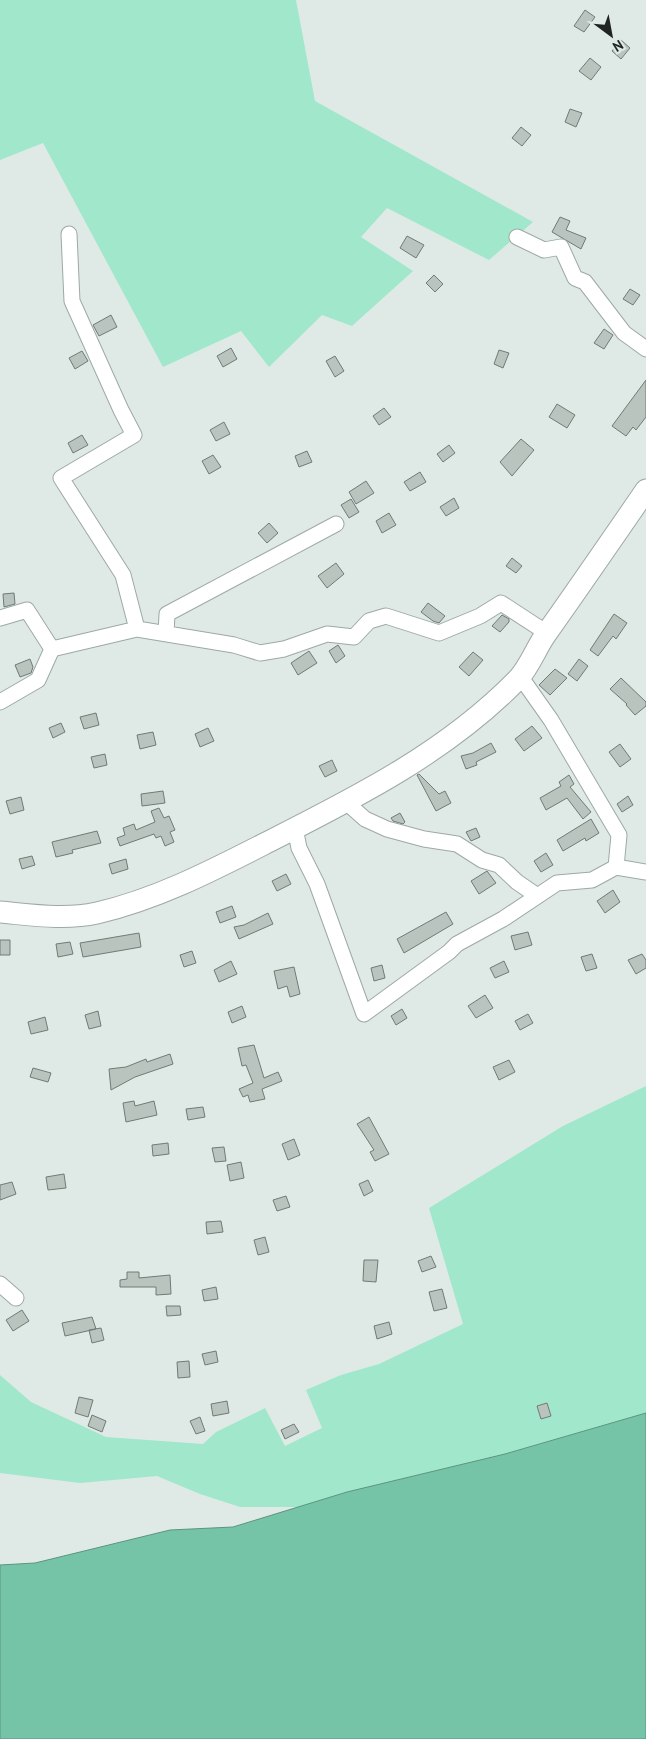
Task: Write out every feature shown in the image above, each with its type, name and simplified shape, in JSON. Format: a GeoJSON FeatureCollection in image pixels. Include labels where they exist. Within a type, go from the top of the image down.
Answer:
{"type":"FeatureCollection","features":[{"type":"Feature","properties":{"kind":"main road"},"geometry":{"type":"LineString","coordinates":[[0,912],[54,918],[97,913],[169,889],[214,869],[346,802],[418,761],[490,707],[520,676],[547,633],[642,503]]}},
{"type":"Feature","properties":{"kind":"street"},"geometry":{"type":"LineString","coordinates":[[69,234],[72,302],[120,410],[134,436],[61,478],[123,575],[137,629]]}},
{"type":"Feature","properties":{"kind":"street"},"geometry":{"type":"LineString","coordinates":[[517,237],[544,250],[560,247],[575,278],[585,282],[624,333],[646,349]]}},
{"type":"Feature","properties":{"kind":"street"},"geometry":{"type":"LineString","coordinates":[[166,634],[167,614],[336,524]]}},
{"type":"Feature","properties":{"kind":"street"},"geometry":{"type":"LineString","coordinates":[[52,649],[137,629],[234,645],[260,653],[284,649],[327,634],[354,637],[370,621],[386,616],[439,633],[480,616],[501,603],[547,633]]}},
{"type":"Feature","properties":{"kind":"street"},"geometry":{"type":"LineString","coordinates":[[0,618],[27,610],[52,649]]}},
{"type":"Feature","properties":{"kind":"street"},"geometry":{"type":"LineString","coordinates":[[0,702],[38,680],[52,649]]}},
{"type":"Feature","properties":{"kind":"street"},"geometry":{"type":"LineString","coordinates":[[520,676],[551,720],[619,835],[616,866]]}},
{"type":"Feature","properties":{"kind":"street"},"geometry":{"type":"LineString","coordinates":[[346,802],[365,819],[388,829],[424,839],[457,844],[482,860],[499,865],[517,882],[536,895]]}},
{"type":"Feature","properties":{"kind":"street"},"geometry":{"type":"LineString","coordinates":[[295,828],[299,848],[316,884],[364,1014],[449,952],[457,944],[503,919],[536,895],[557,883],[592,880],[616,866],[646,872]]}},
{"type":"Feature","properties":{"kind":"street"},"geometry":{"type":"LineString","coordinates":[[0,1284],[16,1298]]}},
{"type":"Feature","properties":{"kind":"shaded area"},"geometry":{"type":"Polygon","coordinates":[[[0,0],[296,0],[315,101],[533,222],[489,260],[387,208],[361,237],[413,271],[352,326],[322,315],[269,367],[241,331],[163,367],[43,143],[0,160],[0,0]]]}},
{"type":"Feature","properties":{"kind":"shaded area"},"geometry":{"type":"Polygon","coordinates":[[[646,1086],[646,1413],[505,1454],[347,1492],[299,1507],[240,1507],[200,1494],[157,1476],[80,1483],[0,1473],[0,1375],[31,1402],[106,1437],[203,1444],[216,1432],[265,1408],[285,1446],[322,1428],[306,1390],[341,1375],[379,1364],[463,1324],[429,1208],[563,1126],[646,1086]]]}},
{"type":"Feature","properties":{"kind":"shaded area"},"geometry":{"type":"Polygon","coordinates":[[[646,1413],[646,1739],[0,1739],[0,1565],[35,1563],[170,1530],[233,1527],[347,1492],[505,1454],[646,1413]]]}},
{"type":"Feature","properties":{"kind":"building"},"geometry":{"type":"Polygon","coordinates":[[[585,10],[595,17],[584,32],[574,26],[585,10]]]}},
{"type":"Feature","properties":{"kind":"building"},"geometry":{"type":"Polygon","coordinates":[[[621,40],[630,48],[621,59],[612,51],[621,40]]]}},
{"type":"Feature","properties":{"kind":"building"},"geometry":{"type":"Polygon","coordinates":[[[590,58],[601,67],[591,80],[579,71],[590,58]]]}},
{"type":"Feature","properties":{"kind":"building"},"geometry":{"type":"Polygon","coordinates":[[[570,109],[582,113],[576,127],[565,122],[570,109]]]}},
{"type":"Feature","properties":{"kind":"building"},"geometry":{"type":"Polygon","coordinates":[[[521,127],[531,135],[522,146],[512,138],[521,127]]]}},
{"type":"Feature","properties":{"kind":"building"},"geometry":{"type":"Polygon","coordinates":[[[560,217],[570,221],[566,230],[586,238],[581,249],[552,232],[560,217]]]}},
{"type":"Feature","properties":{"kind":"building"},"geometry":{"type":"Polygon","coordinates":[[[407,236],[424,245],[416,258],[400,248],[407,236]]]}},
{"type":"Feature","properties":{"kind":"building"},"geometry":{"type":"Polygon","coordinates":[[[434,275],[443,284],[435,292],[426,283],[434,275]]]}},
{"type":"Feature","properties":{"kind":"building"},"geometry":{"type":"Polygon","coordinates":[[[630,289],[640,295],[633,305],[623,299],[630,289]]]}},
{"type":"Feature","properties":{"kind":"building"},"geometry":{"type":"Polygon","coordinates":[[[111,315],[117,327],[99,336],[93,325],[111,315]]]}},
{"type":"Feature","properties":{"kind":"building"},"geometry":{"type":"Polygon","coordinates":[[[604,329],[613,335],[604,349],[594,343],[604,329]]]}},
{"type":"Feature","properties":{"kind":"building"},"geometry":{"type":"Polygon","coordinates":[[[231,348],[237,359],[223,367],[217,356],[231,348]]]}},
{"type":"Feature","properties":{"kind":"building"},"geometry":{"type":"Polygon","coordinates":[[[499,350],[509,353],[503,368],[494,364],[499,350]]]}},
{"type":"Feature","properties":{"kind":"building"},"geometry":{"type":"Polygon","coordinates":[[[82,351],[88,361],[75,369],[69,358],[82,351]]]}},
{"type":"Feature","properties":{"kind":"building"},"geometry":{"type":"Polygon","coordinates":[[[335,356],[344,371],[335,377],[326,361],[335,356]]]}},
{"type":"Feature","properties":{"kind":"building"},"geometry":{"type":"Polygon","coordinates":[[[646,380],[646,417],[636,430],[633,427],[626,436],[612,426],[646,380]]]}},
{"type":"Feature","properties":{"kind":"building"},"geometry":{"type":"Polygon","coordinates":[[[557,404],[575,415],[567,428],[549,417],[557,404]]]}},
{"type":"Feature","properties":{"kind":"building"},"geometry":{"type":"Polygon","coordinates":[[[384,408],[391,417],[379,425],[373,416],[384,408]]]}},
{"type":"Feature","properties":{"kind":"building"},"geometry":{"type":"Polygon","coordinates":[[[224,422],[230,434],[216,441],[210,430],[224,422]]]}},
{"type":"Feature","properties":{"kind":"building"},"geometry":{"type":"Polygon","coordinates":[[[82,435],[88,445],[73,453],[68,443],[82,435]]]}},
{"type":"Feature","properties":{"kind":"building"},"geometry":{"type":"Polygon","coordinates":[[[521,439],[534,450],[512,476],[500,462],[521,439]]]}},
{"type":"Feature","properties":{"kind":"building"},"geometry":{"type":"Polygon","coordinates":[[[449,445],[455,453],[443,462],[437,454],[449,445]]]}},
{"type":"Feature","properties":{"kind":"building"},"geometry":{"type":"Polygon","coordinates":[[[307,451],[312,462],[299,467],[295,456],[307,451]]]}},
{"type":"Feature","properties":{"kind":"building"},"geometry":{"type":"Polygon","coordinates":[[[213,455],[221,467],[209,474],[202,461],[213,455]]]}},
{"type":"Feature","properties":{"kind":"building"},"geometry":{"type":"Polygon","coordinates":[[[420,472],[426,482],[410,491],[404,482],[420,472]]]}},
{"type":"Feature","properties":{"kind":"building"},"geometry":{"type":"Polygon","coordinates":[[[366,481],[374,493],[356,504],[349,492],[366,481]]]}},
{"type":"Feature","properties":{"kind":"building"},"geometry":{"type":"Polygon","coordinates":[[[454,498],[459,508],[446,516],[440,507],[454,498]]]}},
{"type":"Feature","properties":{"kind":"building"},"geometry":{"type":"Polygon","coordinates":[[[351,499],[359,512],[349,518],[341,505],[351,499]]]}},
{"type":"Feature","properties":{"kind":"building"},"geometry":{"type":"Polygon","coordinates":[[[389,513],[396,525],[382,533],[376,521],[389,513]]]}},
{"type":"Feature","properties":{"kind":"building"},"geometry":{"type":"Polygon","coordinates":[[[269,523],[278,533],[267,543],[258,533],[269,523]]]}},
{"type":"Feature","properties":{"kind":"building"},"geometry":{"type":"Polygon","coordinates":[[[512,558],[522,566],[516,573],[506,566],[512,558]]]}},
{"type":"Feature","properties":{"kind":"building"},"geometry":{"type":"Polygon","coordinates":[[[336,563],[344,574],[327,588],[318,576],[336,563]]]}},
{"type":"Feature","properties":{"kind":"building"},"geometry":{"type":"Polygon","coordinates":[[[14,593],[15,604],[4,607],[3,594],[14,593]]]}},
{"type":"Feature","properties":{"kind":"building"},"geometry":{"type":"Polygon","coordinates":[[[428,603],[445,616],[439,623],[421,612],[428,603]]]}},
{"type":"Feature","properties":{"kind":"building"},"geometry":{"type":"Polygon","coordinates":[[[614,614],[627,623],[616,639],[613,636],[598,656],[590,650],[614,614]]]}},
{"type":"Feature","properties":{"kind":"building"},"geometry":{"type":"Polygon","coordinates":[[[502,615],[509,619],[509,622],[500,632],[492,626],[502,615]]]}},
{"type":"Feature","properties":{"kind":"building"},"geometry":{"type":"Polygon","coordinates":[[[338,645],[345,656],[336,663],[329,651],[338,645]]]}},
{"type":"Feature","properties":{"kind":"building"},"geometry":{"type":"Polygon","coordinates":[[[309,651],[317,663],[298,675],[291,663],[309,651]]]}},
{"type":"Feature","properties":{"kind":"building"},"geometry":{"type":"Polygon","coordinates":[[[473,652],[483,660],[469,676],[459,667],[473,652]]]}},
{"type":"Feature","properties":{"kind":"building"},"geometry":{"type":"Polygon","coordinates":[[[30,659],[33,667],[31,673],[20,677],[15,665],[30,659]]]}},
{"type":"Feature","properties":{"kind":"building"},"geometry":{"type":"Polygon","coordinates":[[[579,659],[588,666],[577,681],[568,674],[579,659]]]}},
{"type":"Feature","properties":{"kind":"building"},"geometry":{"type":"Polygon","coordinates":[[[555,669],[567,678],[550,695],[539,685],[555,669]]]}},
{"type":"Feature","properties":{"kind":"building"},"geometry":{"type":"Polygon","coordinates":[[[621,678],[646,702],[646,706],[635,715],[627,704],[610,689],[621,678]]]}},
{"type":"Feature","properties":{"kind":"building"},"geometry":{"type":"Polygon","coordinates":[[[96,713],[99,725],[84,729],[80,717],[96,713]]]}},
{"type":"Feature","properties":{"kind":"building"},"geometry":{"type":"Polygon","coordinates":[[[61,723],[65,732],[53,738],[49,728],[61,723]]]}},
{"type":"Feature","properties":{"kind":"building"},"geometry":{"type":"Polygon","coordinates":[[[532,726],[542,738],[524,751],[515,739],[532,726]]]}},
{"type":"Feature","properties":{"kind":"building"},"geometry":{"type":"Polygon","coordinates":[[[208,728],[214,741],[200,747],[195,734],[208,728]]]}},
{"type":"Feature","properties":{"kind":"building"},"geometry":{"type":"Polygon","coordinates":[[[153,732],[156,745],[140,749],[137,735],[153,732]]]}},
{"type":"Feature","properties":{"kind":"building"},"geometry":{"type":"Polygon","coordinates":[[[491,743],[496,752],[476,762],[477,765],[466,769],[461,756],[473,753],[491,743]]]}},
{"type":"Feature","properties":{"kind":"building"},"geometry":{"type":"Polygon","coordinates":[[[620,744],[631,759],[620,767],[609,752],[620,744]]]}},
{"type":"Feature","properties":{"kind":"building"},"geometry":{"type":"Polygon","coordinates":[[[105,754],[107,765],[94,768],[91,757],[105,754]]]}},
{"type":"Feature","properties":{"kind":"building"},"geometry":{"type":"Polygon","coordinates":[[[332,760],[337,771],[325,777],[319,766],[332,760]]]}},
{"type":"Feature","properties":{"kind":"building"},"geometry":{"type":"Polygon","coordinates":[[[419,774],[439,794],[445,791],[451,803],[436,811],[417,775],[419,774]]]}},
{"type":"Feature","properties":{"kind":"building"},"geometry":{"type":"Polygon","coordinates":[[[569,775],[574,784],[570,787],[591,812],[583,819],[567,798],[546,810],[540,798],[561,786],[559,782],[569,775]]]}},
{"type":"Feature","properties":{"kind":"building"},"geometry":{"type":"Polygon","coordinates":[[[163,791],[165,803],[142,806],[141,794],[163,791]]]}},
{"type":"Feature","properties":{"kind":"building"},"geometry":{"type":"Polygon","coordinates":[[[628,796],[633,805],[622,812],[617,804],[628,796]]]}},
{"type":"Feature","properties":{"kind":"building"},"geometry":{"type":"Polygon","coordinates":[[[21,797],[24,810],[10,814],[6,801],[21,797]]]}},
{"type":"Feature","properties":{"kind":"building"},"geometry":{"type":"Polygon","coordinates":[[[159,808],[164,818],[169,816],[175,830],[170,832],[174,842],[165,846],[161,836],[156,838],[154,834],[120,846],[117,838],[125,835],[123,828],[134,824],[136,830],[155,822],[151,811],[159,808]]]}},
{"type":"Feature","properties":{"kind":"building"},"geometry":{"type":"Polygon","coordinates":[[[400,813],[405,822],[403,824],[393,821],[391,818],[400,813]]]}},
{"type":"Feature","properties":{"kind":"building"},"geometry":{"type":"Polygon","coordinates":[[[591,819],[599,833],[586,841],[585,838],[563,851],[557,840],[591,819]]]}},
{"type":"Feature","properties":{"kind":"building"},"geometry":{"type":"Polygon","coordinates":[[[476,828],[480,837],[471,841],[466,832],[476,828]]]}},
{"type":"Feature","properties":{"kind":"building"},"geometry":{"type":"Polygon","coordinates":[[[97,831],[101,843],[72,850],[73,853],[56,857],[52,842],[97,831]]]}},
{"type":"Feature","properties":{"kind":"building"},"geometry":{"type":"Polygon","coordinates":[[[546,853],[553,865],[541,872],[534,861],[546,853]]]}},
{"type":"Feature","properties":{"kind":"building"},"geometry":{"type":"Polygon","coordinates":[[[32,856],[35,865],[22,869],[19,859],[32,856]]]}},
{"type":"Feature","properties":{"kind":"building"},"geometry":{"type":"Polygon","coordinates":[[[126,859],[128,869],[112,874],[109,864],[126,859]]]}},
{"type":"Feature","properties":{"kind":"building"},"geometry":{"type":"Polygon","coordinates":[[[487,871],[496,883],[479,894],[471,881],[487,871]]]}},
{"type":"Feature","properties":{"kind":"building"},"geometry":{"type":"Polygon","coordinates":[[[286,874],[291,884],[277,891],[272,881],[286,874]]]}},
{"type":"Feature","properties":{"kind":"building"},"geometry":{"type":"Polygon","coordinates":[[[613,890],[620,902],[605,913],[597,901],[613,890]]]}},
{"type":"Feature","properties":{"kind":"building"},"geometry":{"type":"Polygon","coordinates":[[[232,906],[236,917],[220,923],[216,912],[232,906]]]}},
{"type":"Feature","properties":{"kind":"building"},"geometry":{"type":"Polygon","coordinates":[[[446,912],[453,924],[404,953],[397,939],[446,912]]]}},
{"type":"Feature","properties":{"kind":"building"},"geometry":{"type":"Polygon","coordinates":[[[268,913],[273,924],[239,939],[234,927],[244,925],[268,913]]]}},
{"type":"Feature","properties":{"kind":"building"},"geometry":{"type":"Polygon","coordinates":[[[528,932],[532,945],[515,950],[511,936],[528,932]]]}},
{"type":"Feature","properties":{"kind":"building"},"geometry":{"type":"Polygon","coordinates":[[[139,933],[141,947],[83,957],[80,943],[139,933]]]}},
{"type":"Feature","properties":{"kind":"building"},"geometry":{"type":"Polygon","coordinates":[[[0,940],[10,940],[10,955],[0,955],[0,940]]]}},
{"type":"Feature","properties":{"kind":"building"},"geometry":{"type":"Polygon","coordinates":[[[70,942],[73,954],[58,957],[56,944],[70,942]]]}},
{"type":"Feature","properties":{"kind":"building"},"geometry":{"type":"Polygon","coordinates":[[[192,951],[196,963],[184,967],[180,955],[192,951]]]}},
{"type":"Feature","properties":{"kind":"building"},"geometry":{"type":"Polygon","coordinates":[[[592,954],[597,968],[586,971],[581,957],[592,954]]]}},
{"type":"Feature","properties":{"kind":"building"},"geometry":{"type":"Polygon","coordinates":[[[642,954],[646,960],[646,968],[636,974],[628,960],[642,954]]]}},
{"type":"Feature","properties":{"kind":"building"},"geometry":{"type":"Polygon","coordinates":[[[231,961],[237,974],[219,982],[214,970],[231,961]]]}},
{"type":"Feature","properties":{"kind":"building"},"geometry":{"type":"Polygon","coordinates":[[[504,961],[509,972],[495,978],[490,968],[504,961]]]}},
{"type":"Feature","properties":{"kind":"building"},"geometry":{"type":"Polygon","coordinates":[[[382,965],[385,978],[374,981],[371,968],[382,965]]]}},
{"type":"Feature","properties":{"kind":"building"},"geometry":{"type":"Polygon","coordinates":[[[294,967],[300,994],[290,997],[287,986],[278,989],[274,971],[294,967]]]}},
{"type":"Feature","properties":{"kind":"building"},"geometry":{"type":"Polygon","coordinates":[[[485,995],[493,1008],[476,1018],[468,1006],[485,995]]]}},
{"type":"Feature","properties":{"kind":"building"},"geometry":{"type":"Polygon","coordinates":[[[242,1006],[246,1017],[232,1023],[228,1012],[242,1006]]]}},
{"type":"Feature","properties":{"kind":"building"},"geometry":{"type":"Polygon","coordinates":[[[402,1009],[407,1018],[396,1025],[391,1016],[402,1009]]]}},
{"type":"Feature","properties":{"kind":"building"},"geometry":{"type":"Polygon","coordinates":[[[98,1011],[101,1026],[89,1029],[85,1015],[98,1011]]]}},
{"type":"Feature","properties":{"kind":"building"},"geometry":{"type":"Polygon","coordinates":[[[528,1014],[533,1023],[520,1030],[515,1021],[528,1014]]]}},
{"type":"Feature","properties":{"kind":"building"},"geometry":{"type":"Polygon","coordinates":[[[45,1017],[48,1030],[31,1034],[28,1022],[45,1017]]]}},
{"type":"Feature","properties":{"kind":"building"},"geometry":{"type":"Polygon","coordinates":[[[254,1045],[264,1078],[278,1072],[282,1081],[262,1089],[265,1099],[250,1102],[248,1095],[243,1097],[239,1089],[253,1083],[246,1065],[242,1066],[238,1048],[254,1045]]]}},
{"type":"Feature","properties":{"kind":"building"},"geometry":{"type":"Polygon","coordinates":[[[170,1054],[173,1064],[135,1077],[111,1090],[109,1069],[126,1067],[146,1059],[147,1062],[170,1054]]]}},
{"type":"Feature","properties":{"kind":"building"},"geometry":{"type":"Polygon","coordinates":[[[509,1060],[515,1072],[499,1080],[493,1067],[509,1060]]]}},
{"type":"Feature","properties":{"kind":"building"},"geometry":{"type":"Polygon","coordinates":[[[33,1068],[51,1073],[48,1082],[30,1077],[33,1068]]]}},
{"type":"Feature","properties":{"kind":"building"},"geometry":{"type":"Polygon","coordinates":[[[134,1101],[135,1106],[154,1101],[157,1115],[126,1122],[123,1103],[134,1101]]]}},
{"type":"Feature","properties":{"kind":"building"},"geometry":{"type":"Polygon","coordinates":[[[203,1107],[205,1117],[188,1120],[186,1109],[203,1107]]]}},
{"type":"Feature","properties":{"kind":"building"},"geometry":{"type":"Polygon","coordinates":[[[369,1117],[389,1154],[375,1161],[370,1152],[374,1150],[357,1124],[369,1117]]]}},
{"type":"Feature","properties":{"kind":"building"},"geometry":{"type":"Polygon","coordinates":[[[294,1139],[300,1155],[288,1160],[282,1144],[294,1139]]]}},
{"type":"Feature","properties":{"kind":"building"},"geometry":{"type":"Polygon","coordinates":[[[168,1143],[169,1154],[153,1156],[152,1145],[168,1143]]]}},
{"type":"Feature","properties":{"kind":"building"},"geometry":{"type":"Polygon","coordinates":[[[224,1147],[226,1161],[215,1162],[212,1148],[224,1147]]]}},
{"type":"Feature","properties":{"kind":"building"},"geometry":{"type":"Polygon","coordinates":[[[241,1162],[244,1178],[230,1181],[227,1165],[241,1162]]]}},
{"type":"Feature","properties":{"kind":"building"},"geometry":{"type":"Polygon","coordinates":[[[64,1174],[66,1188],[48,1190],[46,1177],[64,1174]]]}},
{"type":"Feature","properties":{"kind":"building"},"geometry":{"type":"Polygon","coordinates":[[[368,1180],[373,1191],[364,1196],[359,1184],[368,1180]]]}},
{"type":"Feature","properties":{"kind":"building"},"geometry":{"type":"Polygon","coordinates":[[[12,1182],[16,1194],[0,1200],[0,1185],[12,1182]]]}},
{"type":"Feature","properties":{"kind":"building"},"geometry":{"type":"Polygon","coordinates":[[[286,1196],[290,1207],[277,1211],[273,1200],[286,1196]]]}},
{"type":"Feature","properties":{"kind":"building"},"geometry":{"type":"Polygon","coordinates":[[[221,1221],[223,1232],[207,1234],[206,1222],[221,1221]]]}},
{"type":"Feature","properties":{"kind":"building"},"geometry":{"type":"Polygon","coordinates":[[[265,1237],[269,1252],[258,1255],[254,1240],[265,1237]]]}},
{"type":"Feature","properties":{"kind":"building"},"geometry":{"type":"Polygon","coordinates":[[[431,1256],[436,1267],[422,1272],[418,1261],[431,1256]]]}},
{"type":"Feature","properties":{"kind":"building"},"geometry":{"type":"Polygon","coordinates":[[[364,1260],[378,1260],[376,1282],[363,1281],[364,1260]]]}},
{"type":"Feature","properties":{"kind":"building"},"geometry":{"type":"Polygon","coordinates":[[[127,1272],[139,1272],[139,1278],[170,1275],[171,1294],[156,1295],[156,1287],[120,1287],[120,1280],[127,1279],[127,1272]]]}},
{"type":"Feature","properties":{"kind":"building"},"geometry":{"type":"Polygon","coordinates":[[[216,1287],[218,1299],[204,1301],[202,1290],[216,1287]]]}},
{"type":"Feature","properties":{"kind":"building"},"geometry":{"type":"Polygon","coordinates":[[[442,1289],[447,1308],[434,1311],[429,1292],[442,1289]]]}},
{"type":"Feature","properties":{"kind":"building"},"geometry":{"type":"Polygon","coordinates":[[[166,1306],[180,1306],[181,1315],[167,1316],[166,1306]]]}},
{"type":"Feature","properties":{"kind":"building"},"geometry":{"type":"Polygon","coordinates":[[[22,1310],[29,1321],[13,1331],[6,1320],[22,1310]]]}},
{"type":"Feature","properties":{"kind":"building"},"geometry":{"type":"Polygon","coordinates":[[[92,1317],[96,1329],[65,1336],[62,1323],[92,1317]]]}},
{"type":"Feature","properties":{"kind":"building"},"geometry":{"type":"Polygon","coordinates":[[[389,1322],[392,1334],[377,1339],[374,1326],[389,1322]]]}},
{"type":"Feature","properties":{"kind":"building"},"geometry":{"type":"Polygon","coordinates":[[[101,1328],[104,1340],[92,1343],[89,1330],[101,1328]]]}},
{"type":"Feature","properties":{"kind":"building"},"geometry":{"type":"Polygon","coordinates":[[[216,1351],[218,1362],[205,1365],[202,1354],[216,1351]]]}},
{"type":"Feature","properties":{"kind":"building"},"geometry":{"type":"Polygon","coordinates":[[[189,1361],[190,1377],[178,1378],[177,1362],[189,1361]]]}},
{"type":"Feature","properties":{"kind":"building"},"geometry":{"type":"Polygon","coordinates":[[[79,1397],[93,1400],[88,1417],[75,1413],[79,1397]]]}},
{"type":"Feature","properties":{"kind":"building"},"geometry":{"type":"Polygon","coordinates":[[[227,1401],[229,1413],[213,1416],[211,1404],[227,1401]]]}},
{"type":"Feature","properties":{"kind":"building"},"geometry":{"type":"Polygon","coordinates":[[[547,1403],[551,1416],[541,1419],[537,1406],[547,1403]]]}},
{"type":"Feature","properties":{"kind":"building"},"geometry":{"type":"Polygon","coordinates":[[[92,1415],[106,1421],[102,1432],[88,1426],[92,1415]]]}},
{"type":"Feature","properties":{"kind":"building"},"geometry":{"type":"Polygon","coordinates":[[[200,1417],[205,1431],[196,1434],[190,1421],[200,1417]]]}},
{"type":"Feature","properties":{"kind":"building"},"geometry":{"type":"Polygon","coordinates":[[[294,1424],[299,1432],[285,1439],[281,1430],[294,1424]]]}}]}
